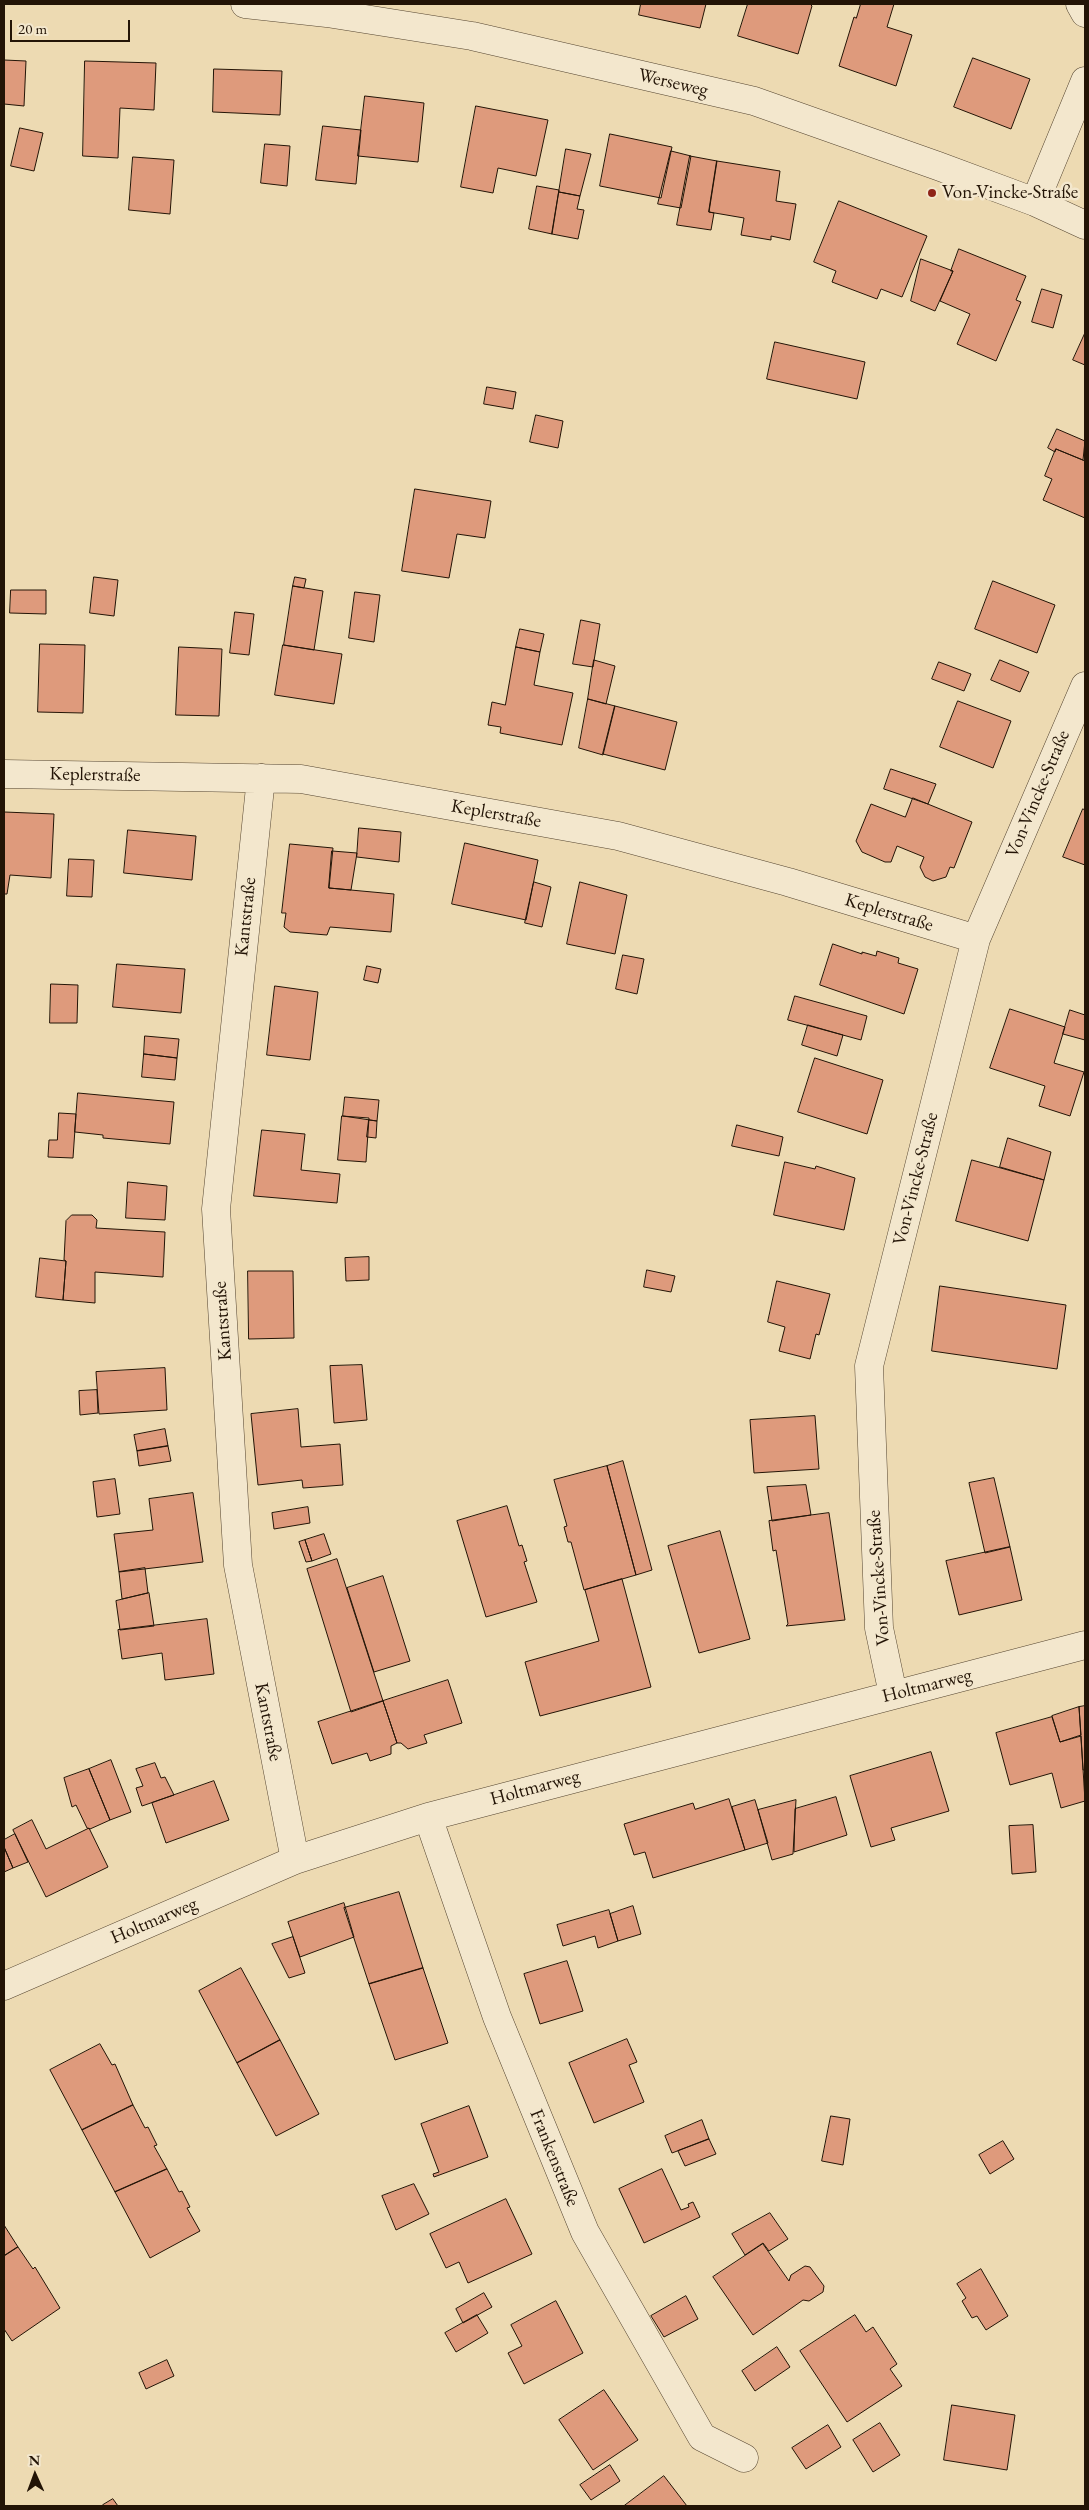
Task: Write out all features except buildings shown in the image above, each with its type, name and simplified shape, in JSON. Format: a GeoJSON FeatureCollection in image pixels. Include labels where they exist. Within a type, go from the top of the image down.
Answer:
{"type":"FeatureCollection","features":[{"type":"Feature","properties":{"kind":"street","name":"Werseweg"},"geometry":{"type":"LineString","coordinates":[[245,4],[327,13],[472,36],[754,101],[1035,202],[1085,225]]}},
{"type":"Feature","properties":{"kind":"street"},"geometry":{"type":"LineString","coordinates":[[1080,4],[1085,13]]}},
{"type":"Feature","properties":{"kind":"street"},"geometry":{"type":"LineString","coordinates":[[1035,202],[1085,81]]}},
{"type":"Feature","properties":{"kind":"street","name":"Von-Vincke-Straße"},"geometry":{"type":"LineString","coordinates":[[893,1694],[879,1628],[869,1366],[976,939],[1085,686]]}},
{"type":"Feature","properties":{"kind":"street","name":"Keplerstraße"},"geometry":{"type":"LineString","coordinates":[[4,774],[301,779],[618,836],[788,882],[976,939]]}},
{"type":"Feature","properties":{"kind":"street","name":"Kantstraße"},"geometry":{"type":"LineString","coordinates":[[261,778],[216,1210],[238,1565],[295,1860]]}},
{"type":"Feature","properties":{"kind":"street","name":"Holtmarweg"},"geometry":{"type":"LineString","coordinates":[[4,1986],[295,1860],[428,1816],[1085,1645]]}},
{"type":"Feature","properties":{"kind":"street","name":"Frankenstraße"},"geometry":{"type":"LineString","coordinates":[[428,1816],[497,2017],[585,2232],[702,2437],[744,2458]]}},
{"type":"Feature","properties":{"kind":"place","name":"Von-Vincke-Straße"},"geometry":{"type":"Point","coordinates":[932,193]}}]}
